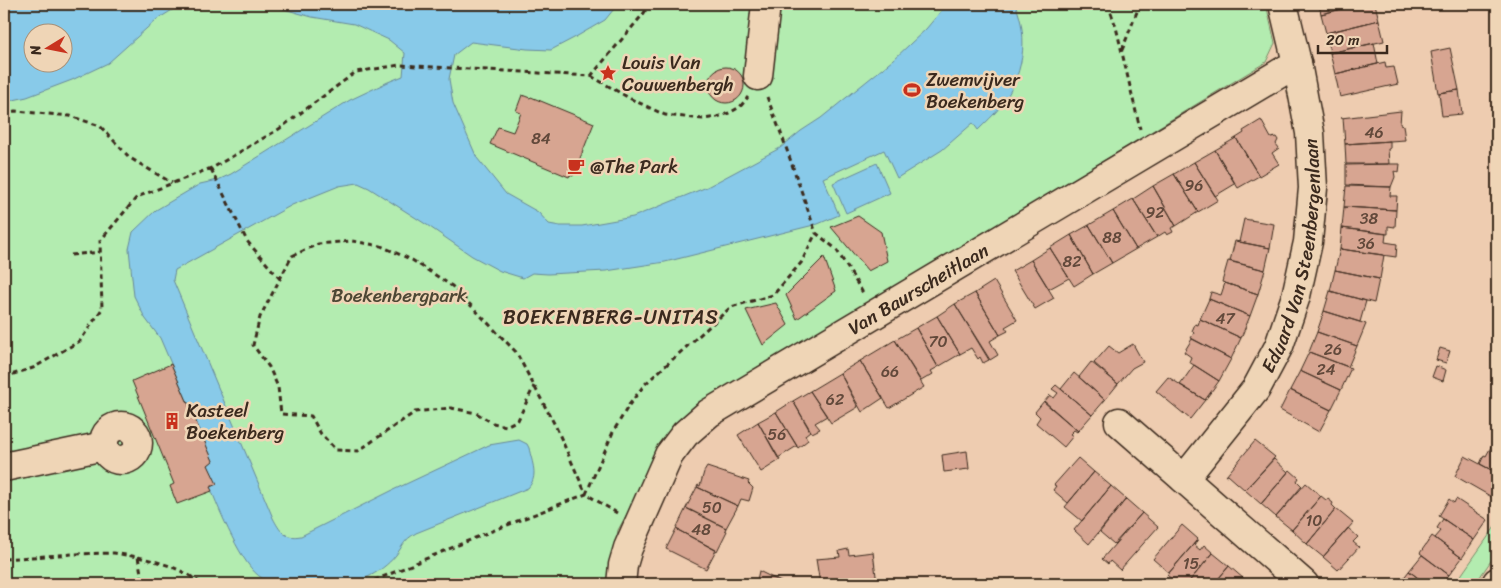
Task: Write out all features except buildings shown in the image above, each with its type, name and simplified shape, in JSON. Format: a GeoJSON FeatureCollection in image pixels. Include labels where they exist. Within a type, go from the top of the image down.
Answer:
{"type":"FeatureCollection","features":[{"type":"Feature","properties":{"kind":"street"},"geometry":{"type":"LineString","coordinates":[[758,76],[766,4]]}},
{"type":"Feature","properties":{"kind":"street","name":"Eduard Van Steenbergenlaan"},"geometry":{"type":"LineString","coordinates":[[1184,479],[1256,389],[1279,346],[1296,296],[1308,242],[1313,188],[1310,133],[1297,63],[1283,4]]}},
{"type":"Feature","properties":{"kind":"street","name":"Van Baurscheitlaan"},"geometry":{"type":"LineString","coordinates":[[621,584],[626,556],[637,525],[669,455],[685,434],[709,413],[1297,63]]}},
{"type":"Feature","properties":{"kind":"street"},"geometry":{"type":"LineString","coordinates":[[1119,422],[1304,584]]}},
{"type":"Feature","properties":{"kind":"street"},"geometry":{"type":"LineString","coordinates":[[4,467],[104,446]]}},
{"type":"Feature","properties":{"kind":"path"},"geometry":{"type":"LineString","coordinates":[[591,76],[649,4]]}},
{"type":"Feature","properties":{"kind":"path"},"geometry":{"type":"LineString","coordinates":[[1058,8],[1068,4]]}},
{"type":"Feature","properties":{"kind":"path"},"geometry":{"type":"LineString","coordinates":[[1108,4],[1122,50],[1145,153]]}},
{"type":"Feature","properties":{"kind":"path"},"geometry":{"type":"LineString","coordinates":[[1122,50],[1140,4]]}},
{"type":"Feature","properties":{"kind":"path"},"geometry":{"type":"LineString","coordinates":[[4,376],[33,368],[80,341],[102,309],[100,241],[137,197],[211,169],[279,129],[356,72],[400,65],[591,76],[631,100],[665,115],[703,119],[717,117],[740,107],[752,92],[758,76]]}},
{"type":"Feature","properties":{"kind":"path"},"geometry":{"type":"LineString","coordinates":[[758,76],[782,136],[816,233],[836,249],[875,314]]}},
{"type":"Feature","properties":{"kind":"path"},"geometry":{"type":"LineString","coordinates":[[4,113],[15,111],[70,116],[100,126],[130,158],[172,184]]}},
{"type":"Feature","properties":{"kind":"path"},"geometry":{"type":"LineString","coordinates":[[211,169],[247,241],[280,279]]}},
{"type":"Feature","properties":{"kind":"path"},"geometry":{"type":"LineString","coordinates":[[366,584],[586,494],[613,432],[629,405],[645,384],[732,308],[774,295],[801,263],[816,233]]}},
{"type":"Feature","properties":{"kind":"path"},"geometry":{"type":"LineString","coordinates":[[534,386],[518,420],[506,426],[493,423],[476,413],[451,408],[415,412],[358,451],[336,450],[321,434],[311,416],[281,414],[278,388],[269,366],[253,345],[260,317],[292,256],[318,244],[352,241],[381,246],[412,260],[452,286],[516,352],[556,427],[586,494],[637,525]]}},
{"type":"Feature","properties":{"kind":"path"},"geometry":{"type":"LineString","coordinates":[[71,255],[100,252]]}},
{"type":"Feature","properties":{"kind":"path"},"geometry":{"type":"LineString","coordinates":[[4,559],[114,553],[169,565],[185,572],[202,584]]}},
{"type":"Feature","properties":{"kind":"path"},"geometry":{"type":"LineString","coordinates":[[138,557],[143,584]]}},
{"type":"Feature","properties":{"kind":"green space","name":"Boekenbergpark"},"geometry":{"type":"Polygon","coordinates":[[[4,4],[1266,4],[1275,43],[1266,62],[688,413],[658,459],[618,530],[608,584],[4,584],[4,4]]]}},
{"type":"Feature","properties":{"kind":"green space"},"geometry":{"type":"Polygon","coordinates":[[[1497,524],[1497,552],[1475,584],[1455,584],[1497,524]]]}},
{"type":"Feature","properties":{"kind":"water"},"geometry":{"type":"Polygon","coordinates":[[[4,4],[182,4],[156,20],[108,63],[72,80],[27,97],[4,102],[4,4]]]}},
{"type":"Feature","properties":{"kind":"water"},"geometry":{"type":"Polygon","coordinates":[[[266,4],[618,4],[605,20],[551,50],[471,42],[454,55],[449,79],[453,103],[477,158],[506,194],[538,212],[549,224],[560,226],[582,226],[633,217],[707,187],[780,148],[821,118],[893,60],[926,29],[947,4],[1015,4],[1020,17],[1023,44],[1019,70],[1008,95],[998,110],[978,130],[973,123],[942,150],[897,178],[884,150],[823,178],[839,215],[818,224],[665,262],[606,271],[532,273],[523,278],[500,271],[472,256],[427,225],[358,183],[339,186],[292,205],[175,270],[173,280],[273,518],[283,533],[295,537],[301,536],[489,445],[519,440],[527,444],[529,448],[534,474],[528,488],[416,533],[406,540],[396,555],[386,565],[360,581],[341,584],[288,584],[268,581],[254,572],[239,550],[225,523],[210,487],[216,484],[208,465],[213,461],[160,338],[145,318],[134,296],[129,249],[133,232],[156,210],[200,184],[218,180],[231,174],[350,100],[403,76],[405,53],[389,40],[354,24],[312,17],[266,4]]]}},
{"type":"Feature","properties":{"kind":"water"},"geometry":{"type":"Polygon","coordinates":[[[877,163],[890,193],[846,213],[833,183],[877,163]]]}},
{"type":"Feature","properties":{"kind":"place","name":"Louis Van Couwenbergh"},"geometry":{"type":"Point","coordinates":[608,73]}},
{"type":"Feature","properties":{"kind":"place","name":"Zwemvijver Boekenberg"},"geometry":{"type":"Point","coordinates":[912,90]}},
{"type":"Feature","properties":{"kind":"place","name":"@The Park"},"geometry":{"type":"Point","coordinates":[576,166]}},
{"type":"Feature","properties":{"kind":"place","name":"Kasteel Boekenberg"},"geometry":{"type":"Point","coordinates":[172,421]}},
{"type":"Feature","properties":{"kind":"district","name":"BOEKENBERG-UNITAS"},"geometry":{"type":"Point","coordinates":[611,317]}}]}
